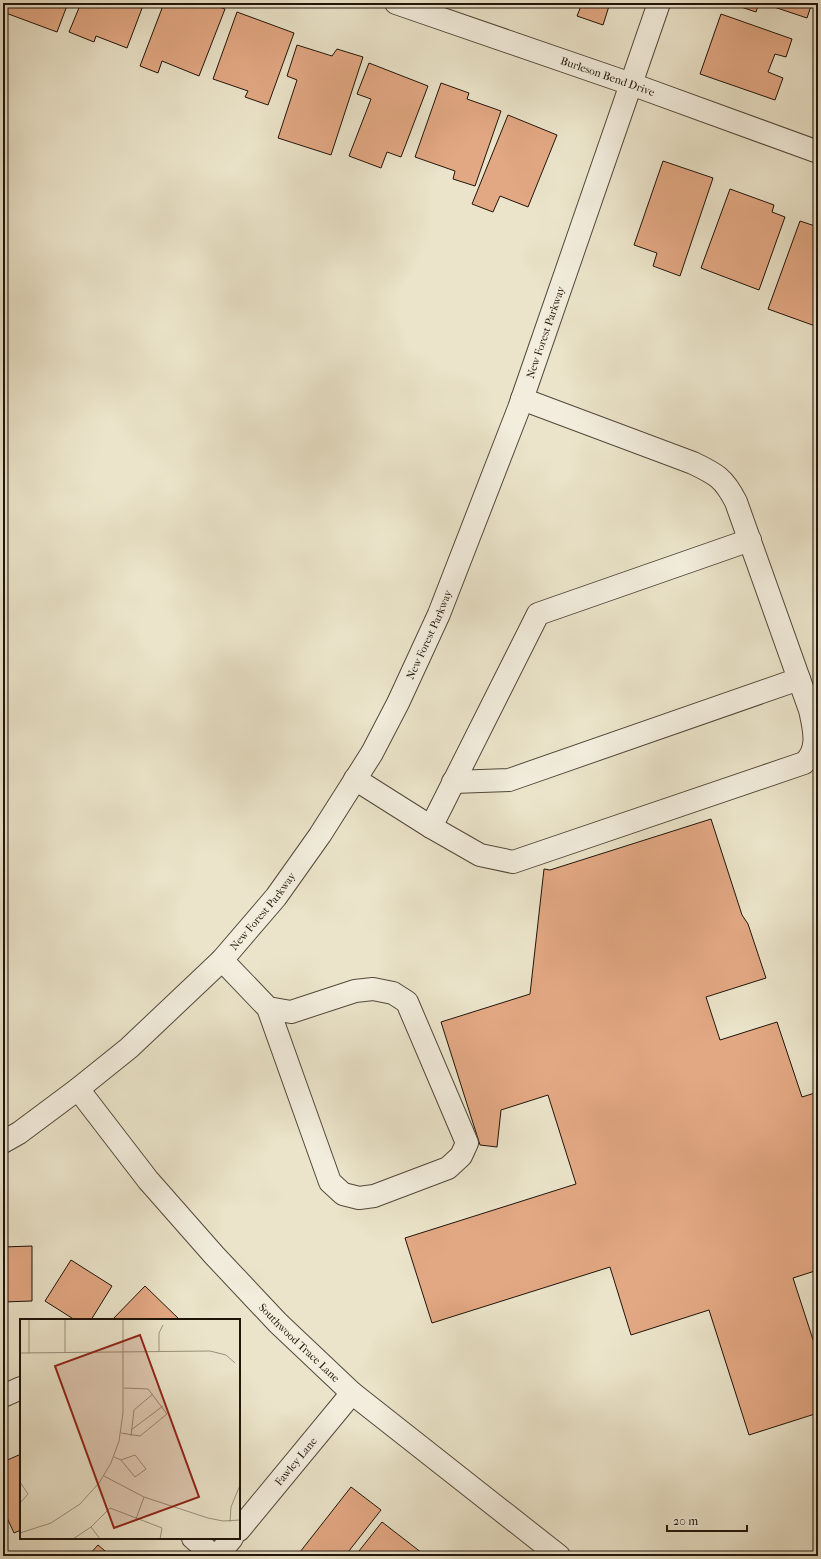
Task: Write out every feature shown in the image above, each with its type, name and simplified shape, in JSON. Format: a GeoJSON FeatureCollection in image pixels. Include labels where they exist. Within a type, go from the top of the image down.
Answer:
{"type":"FeatureCollection","features":[{"type":"Feature","properties":{"kind":"street","name":"Burleson Bend Drive"},"geometry":{"type":"LineString","coordinates":[[396,3],[631,84],[818,152]]}},
{"type":"Feature","properties":{"kind":"street","name":"New Forest Parkway"},"geometry":{"type":"LineString","coordinates":[[3,1142],[19,1133],[78,1089],[129,1048],[222,960],[276,897],[320,835],[372,753],[398,703],[439,614],[522,399],[659,3]]}},
{"type":"Feature","properties":{"kind":"street"},"geometry":{"type":"LineString","coordinates":[[356,779],[431,827],[480,855],[513,862],[804,763],[811,754],[814,740],[810,710],[750,540],[730,489],[713,473],[693,463],[522,399]]}},
{"type":"Feature","properties":{"kind":"street"},"geometry":{"type":"LineString","coordinates":[[431,827],[538,614],[750,540]]}},
{"type":"Feature","properties":{"kind":"street"},"geometry":{"type":"LineString","coordinates":[[453,782],[509,780],[799,679]]}},
{"type":"Feature","properties":{"kind":"street"},"geometry":{"type":"LineString","coordinates":[[222,960],[268,1008],[330,1182],[343,1194],[359,1198],[374,1196],[448,1168],[461,1156],[467,1143],[407,1002],[393,993],[373,989],[355,991],[291,1012],[268,1008]]}},
{"type":"Feature","properties":{"kind":"street","name":"Southwood Trace Lane"},"geometry":{"type":"LineString","coordinates":[[78,1089],[148,1180],[214,1255],[278,1323],[352,1393],[560,1556]]}},
{"type":"Feature","properties":{"kind":"street"},"geometry":{"type":"LineString","coordinates":[[3,1396],[20,1388]]}},
{"type":"Feature","properties":{"kind":"street","name":"Fawley Lane"},"geometry":{"type":"LineString","coordinates":[[240,1529],[352,1393]]}},
{"type":"Feature","properties":{"kind":"street"},"geometry":{"type":"LineString","coordinates":[[194,1539],[214,1556]]}},
{"type":"Feature","properties":{"kind":"street"},"geometry":{"type":"LineString","coordinates":[[217,1556],[231,1539]]}},
{"type":"Feature","properties":{"kind":"building"},"geometry":{"type":"Polygon","coordinates":[[[6,3],[68,3],[57,32],[3,12],[6,3]]]}},
{"type":"Feature","properties":{"kind":"building"},"geometry":{"type":"Polygon","coordinates":[[[81,3],[144,3],[127,48],[96,36],[94,42],[69,32],[81,3]]]}},
{"type":"Feature","properties":{"kind":"building"},"geometry":{"type":"Polygon","coordinates":[[[164,3],[209,3],[225,9],[199,76],[162,61],[158,73],[140,66],[164,3]]]}},
{"type":"Feature","properties":{"kind":"building"},"geometry":{"type":"Polygon","coordinates":[[[571,3],[610,3],[603,25],[577,16],[581,6],[571,3]]]}},
{"type":"Feature","properties":{"kind":"building"},"geometry":{"type":"Polygon","coordinates":[[[732,3],[759,3],[756,12],[732,3]]]}},
{"type":"Feature","properties":{"kind":"building"},"geometry":{"type":"Polygon","coordinates":[[[762,3],[812,3],[807,18],[762,3]]]}},
{"type":"Feature","properties":{"kind":"building"},"geometry":{"type":"Polygon","coordinates":[[[237,12],[294,33],[268,105],[245,97],[248,91],[213,79],[237,12]]]}},
{"type":"Feature","properties":{"kind":"building"},"geometry":{"type":"Polygon","coordinates":[[[721,14],[792,39],[786,57],[775,54],[768,72],[783,78],[775,100],[700,74],[721,14]]]}},
{"type":"Feature","properties":{"kind":"building"},"geometry":{"type":"Polygon","coordinates":[[[297,45],[332,56],[337,49],[363,57],[331,155],[278,138],[297,80],[287,76],[297,45]]]}},
{"type":"Feature","properties":{"kind":"building"},"geometry":{"type":"Polygon","coordinates":[[[369,63],[428,86],[401,157],[387,152],[381,168],[349,156],[371,99],[357,94],[369,63]]]}},
{"type":"Feature","properties":{"kind":"building"},"geometry":{"type":"Polygon","coordinates":[[[441,83],[469,93],[467,99],[501,111],[475,186],[453,179],[455,171],[415,157],[441,83]]]}},
{"type":"Feature","properties":{"kind":"building"},"geometry":{"type":"Polygon","coordinates":[[[508,115],[557,135],[528,207],[500,196],[493,212],[472,204],[508,115]]]}},
{"type":"Feature","properties":{"kind":"building"},"geometry":{"type":"Polygon","coordinates":[[[663,161],[713,178],[680,276],[653,266],[657,253],[634,245],[663,161]]]}},
{"type":"Feature","properties":{"kind":"building"},"geometry":{"type":"Polygon","coordinates":[[[730,189],[774,205],[772,212],[785,217],[759,290],[701,268],[730,189]]]}},
{"type":"Feature","properties":{"kind":"building"},"geometry":{"type":"Polygon","coordinates":[[[800,221],[818,227],[818,327],[768,309],[800,221]]]}},
{"type":"Feature","properties":{"kind":"building"},"geometry":{"type":"Polygon","coordinates":[[[711,819],[742,915],[748,924],[766,978],[706,997],[720,1040],[777,1022],[802,1097],[818,1092],[818,1270],[793,1278],[818,1355],[818,1413],[749,1435],[709,1310],[631,1335],[610,1267],[432,1323],[405,1238],[576,1184],[548,1095],[501,1110],[497,1147],[480,1145],[441,1022],[530,994],[544,869],[550,870],[711,819]]]}},
{"type":"Feature","properties":{"kind":"building"},"geometry":{"type":"Polygon","coordinates":[[[32,1246],[32,1301],[3,1302],[3,1247],[32,1246]]]}},
{"type":"Feature","properties":{"kind":"building"},"geometry":{"type":"Polygon","coordinates":[[[71,1260],[112,1286],[92,1319],[73,1319],[45,1301],[71,1260]]]}},
{"type":"Feature","properties":{"kind":"building"},"geometry":{"type":"Polygon","coordinates":[[[145,1286],[179,1319],[113,1319],[145,1286]]]}},
{"type":"Feature","properties":{"kind":"building"},"geometry":{"type":"Polygon","coordinates":[[[20,1454],[20,1530],[14,1533],[3,1509],[3,1462],[20,1454]]]}},
{"type":"Feature","properties":{"kind":"building"},"geometry":{"type":"Polygon","coordinates":[[[351,1487],[381,1510],[345,1556],[306,1556],[300,1552],[351,1487]]]}},
{"type":"Feature","properties":{"kind":"building"},"geometry":{"type":"Polygon","coordinates":[[[382,1522],[422,1553],[419,1556],[355,1556],[382,1522]]]}},
{"type":"Feature","properties":{"kind":"building"},"geometry":{"type":"Polygon","coordinates":[[[98,1545],[111,1556],[88,1556],[98,1545]]]}}]}
